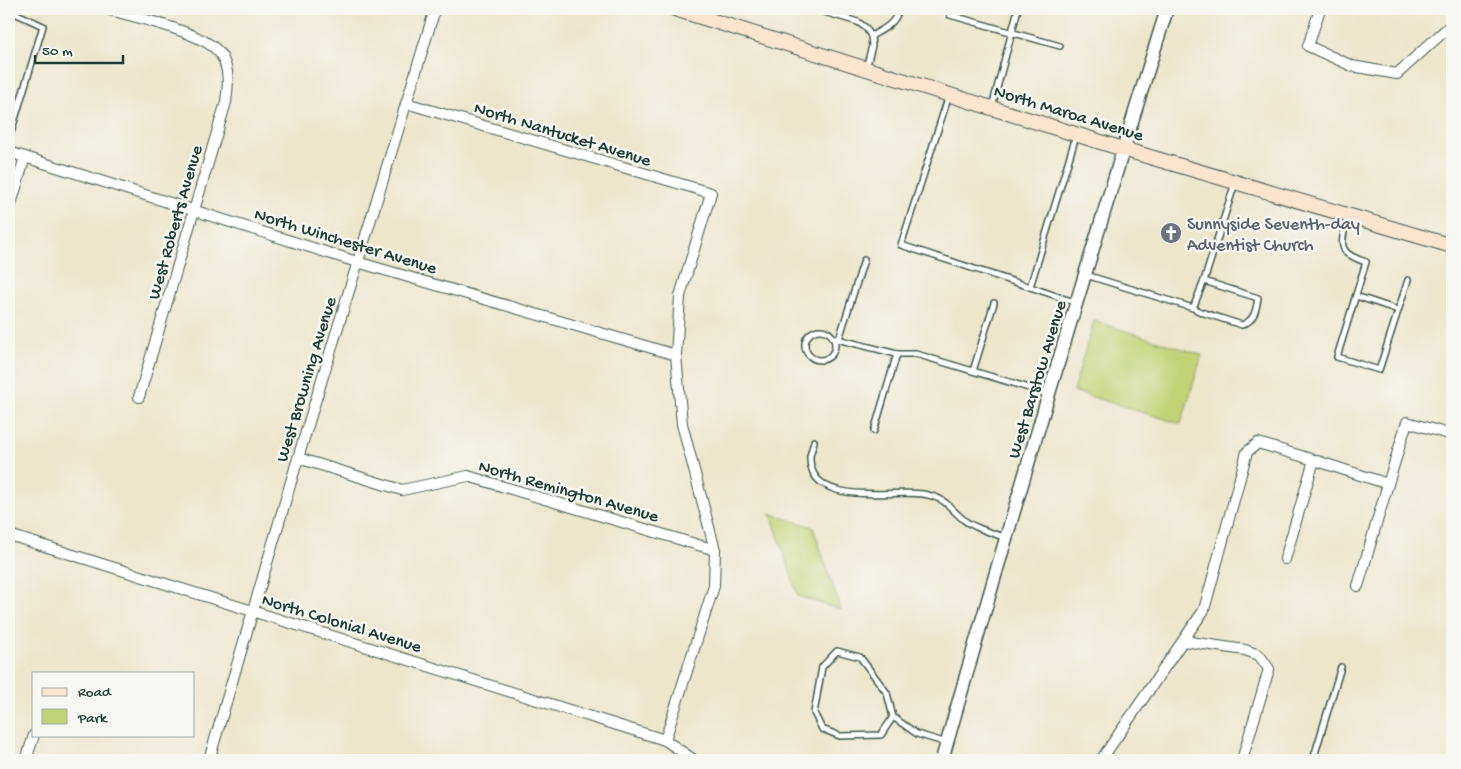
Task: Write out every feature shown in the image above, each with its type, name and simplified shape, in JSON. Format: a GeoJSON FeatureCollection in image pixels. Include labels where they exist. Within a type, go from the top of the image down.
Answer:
{"type":"FeatureCollection","features":[{"type":"Feature","properties":{"kind":"main road","name":"North Maroa Avenue"},"geometry":{"type":"LineString","coordinates":[[675,9],[1123,149],[1452,246]]}},
{"type":"Feature","properties":{"kind":"street","name":"West Roberts Avenue"},"geometry":{"type":"LineString","coordinates":[[107,9],[197,37],[212,45],[222,56],[229,78],[226,102],[139,397]]}},
{"type":"Feature","properties":{"kind":"street","name":"West Browning Avenue"},"geometry":{"type":"LineString","coordinates":[[209,760],[298,458],[435,9]]}},
{"type":"Feature","properties":{"kind":"street","name":"West Barstow Avenue"},"geometry":{"type":"LineString","coordinates":[[942,760],[1123,149],[1167,9]]}},
{"type":"Feature","properties":{"kind":"street"},"geometry":{"type":"LineString","coordinates":[[1320,9],[1308,46],[1352,66],[1397,74],[1452,24]]}},
{"type":"Feature","properties":{"kind":"street","name":"North Nantucket Avenue"},"geometry":{"type":"LineString","coordinates":[[406,103],[711,194],[680,296],[676,355]]}},
{"type":"Feature","properties":{"kind":"street","name":"North Winchester Avenue"},"geometry":{"type":"LineString","coordinates":[[9,152],[357,262],[676,355]]}},
{"type":"Feature","properties":{"kind":"street"},"geometry":{"type":"LineString","coordinates":[[9,211],[25,157]]}},
{"type":"Feature","properties":{"kind":"street"},"geometry":{"type":"LineString","coordinates":[[665,740],[714,586],[715,550],[682,424],[676,355]]}},
{"type":"Feature","properties":{"kind":"street"},"geometry":{"type":"LineString","coordinates":[[1358,586],[1407,422],[1452,435]]}},
{"type":"Feature","properties":{"kind":"street"},"geometry":{"type":"LineString","coordinates":[[1102,760],[1204,610],[1246,452],[1258,443],[1388,484]]}},
{"type":"Feature","properties":{"kind":"street","name":"North Remington Avenue"},"geometry":{"type":"LineString","coordinates":[[298,458],[402,490],[468,476],[715,550]]}},
{"type":"Feature","properties":{"kind":"street"},"geometry":{"type":"LineString","coordinates":[[1285,560],[1314,460]]}},
{"type":"Feature","properties":{"kind":"street","name":"North Colonial Avenue"},"geometry":{"type":"LineString","coordinates":[[9,535],[665,740],[694,760]]}},
{"type":"Feature","properties":{"kind":"street"},"geometry":{"type":"LineString","coordinates":[[1184,641],[1245,650],[1259,655],[1269,668],[1242,760]]}},
{"type":"Feature","properties":{"kind":"street"},"geometry":{"type":"LineString","coordinates":[[26,760],[34,736]]}},
{"type":"Feature","properties":{"kind":"lane"},"geometry":{"type":"LineString","coordinates":[[9,139],[43,26],[17,14],[13,9]]}},
{"type":"Feature","properties":{"kind":"lane"},"geometry":{"type":"LineString","coordinates":[[814,9],[863,24],[871,36],[872,46],[866,68]]}},
{"type":"Feature","properties":{"kind":"lane"},"geometry":{"type":"LineString","coordinates":[[871,36],[890,25],[897,16],[899,9]]}},
{"type":"Feature","properties":{"kind":"lane"},"geometry":{"type":"LineString","coordinates":[[992,108],[1018,9]]}},
{"type":"Feature","properties":{"kind":"lane"},"geometry":{"type":"LineString","coordinates":[[950,15],[1060,46]]}},
{"type":"Feature","properties":{"kind":"lane"},"geometry":{"type":"LineString","coordinates":[[949,94],[901,245],[1077,303]]}},
{"type":"Feature","properties":{"kind":"lane"},"geometry":{"type":"LineString","coordinates":[[1030,287],[1077,134]]}},
{"type":"Feature","properties":{"kind":"lane"},"geometry":{"type":"LineString","coordinates":[[1193,308],[1204,281],[1235,182]]}},
{"type":"Feature","properties":{"kind":"lane"},"geometry":{"type":"LineString","coordinates":[[1348,215],[1342,245],[1346,253],[1366,262],[1337,357],[1379,370],[1408,280]]}},
{"type":"Feature","properties":{"kind":"lane"},"geometry":{"type":"LineString","coordinates":[[864,260],[836,339],[834,342],[832,352],[825,358],[815,359],[811,357],[805,349],[806,339],[812,332],[822,330],[836,339],[897,354],[916,354],[1050,394]]}},
{"type":"Feature","properties":{"kind":"lane"},"geometry":{"type":"LineString","coordinates":[[1086,275],[1242,325],[1248,322],[1256,312],[1258,298],[1204,281]]}},
{"type":"Feature","properties":{"kind":"lane"},"geometry":{"type":"LineString","coordinates":[[1356,296],[1398,310]]}},
{"type":"Feature","properties":{"kind":"lane"},"geometry":{"type":"LineString","coordinates":[[973,371],[994,304]]}},
{"type":"Feature","properties":{"kind":"lane"},"geometry":{"type":"LineString","coordinates":[[874,431],[897,354]]}},
{"type":"Feature","properties":{"kind":"lane"},"geometry":{"type":"LineString","coordinates":[[814,441],[810,456],[813,472],[820,483],[834,489],[867,495],[923,494],[946,502],[965,521],[1007,538]]}},
{"type":"Feature","properties":{"kind":"lane"},"geometry":{"type":"LineString","coordinates":[[893,717],[881,735],[840,736],[822,729],[814,713],[822,668],[837,651],[860,657],[886,693],[893,717],[917,734],[947,743]]}},
{"type":"Feature","properties":{"kind":"lane"},"geometry":{"type":"LineString","coordinates":[[1313,760],[1341,667]]}},
{"type":"Feature","properties":{"kind":"green space"},"geometry":{"type":"Polygon","coordinates":[[[1094,321],[1202,355],[1181,424],[1073,391],[1094,321]]]}},
{"type":"Feature","properties":{"kind":"green space"},"geometry":{"type":"Polygon","coordinates":[[[771,514],[813,527],[841,610],[798,596],[771,514]]]}},
{"type":"Feature","properties":{"kind":"place","name":"Sunnyside Seventh-day Adventist Church"},"geometry":{"type":"Point","coordinates":[1171,233]}}]}
